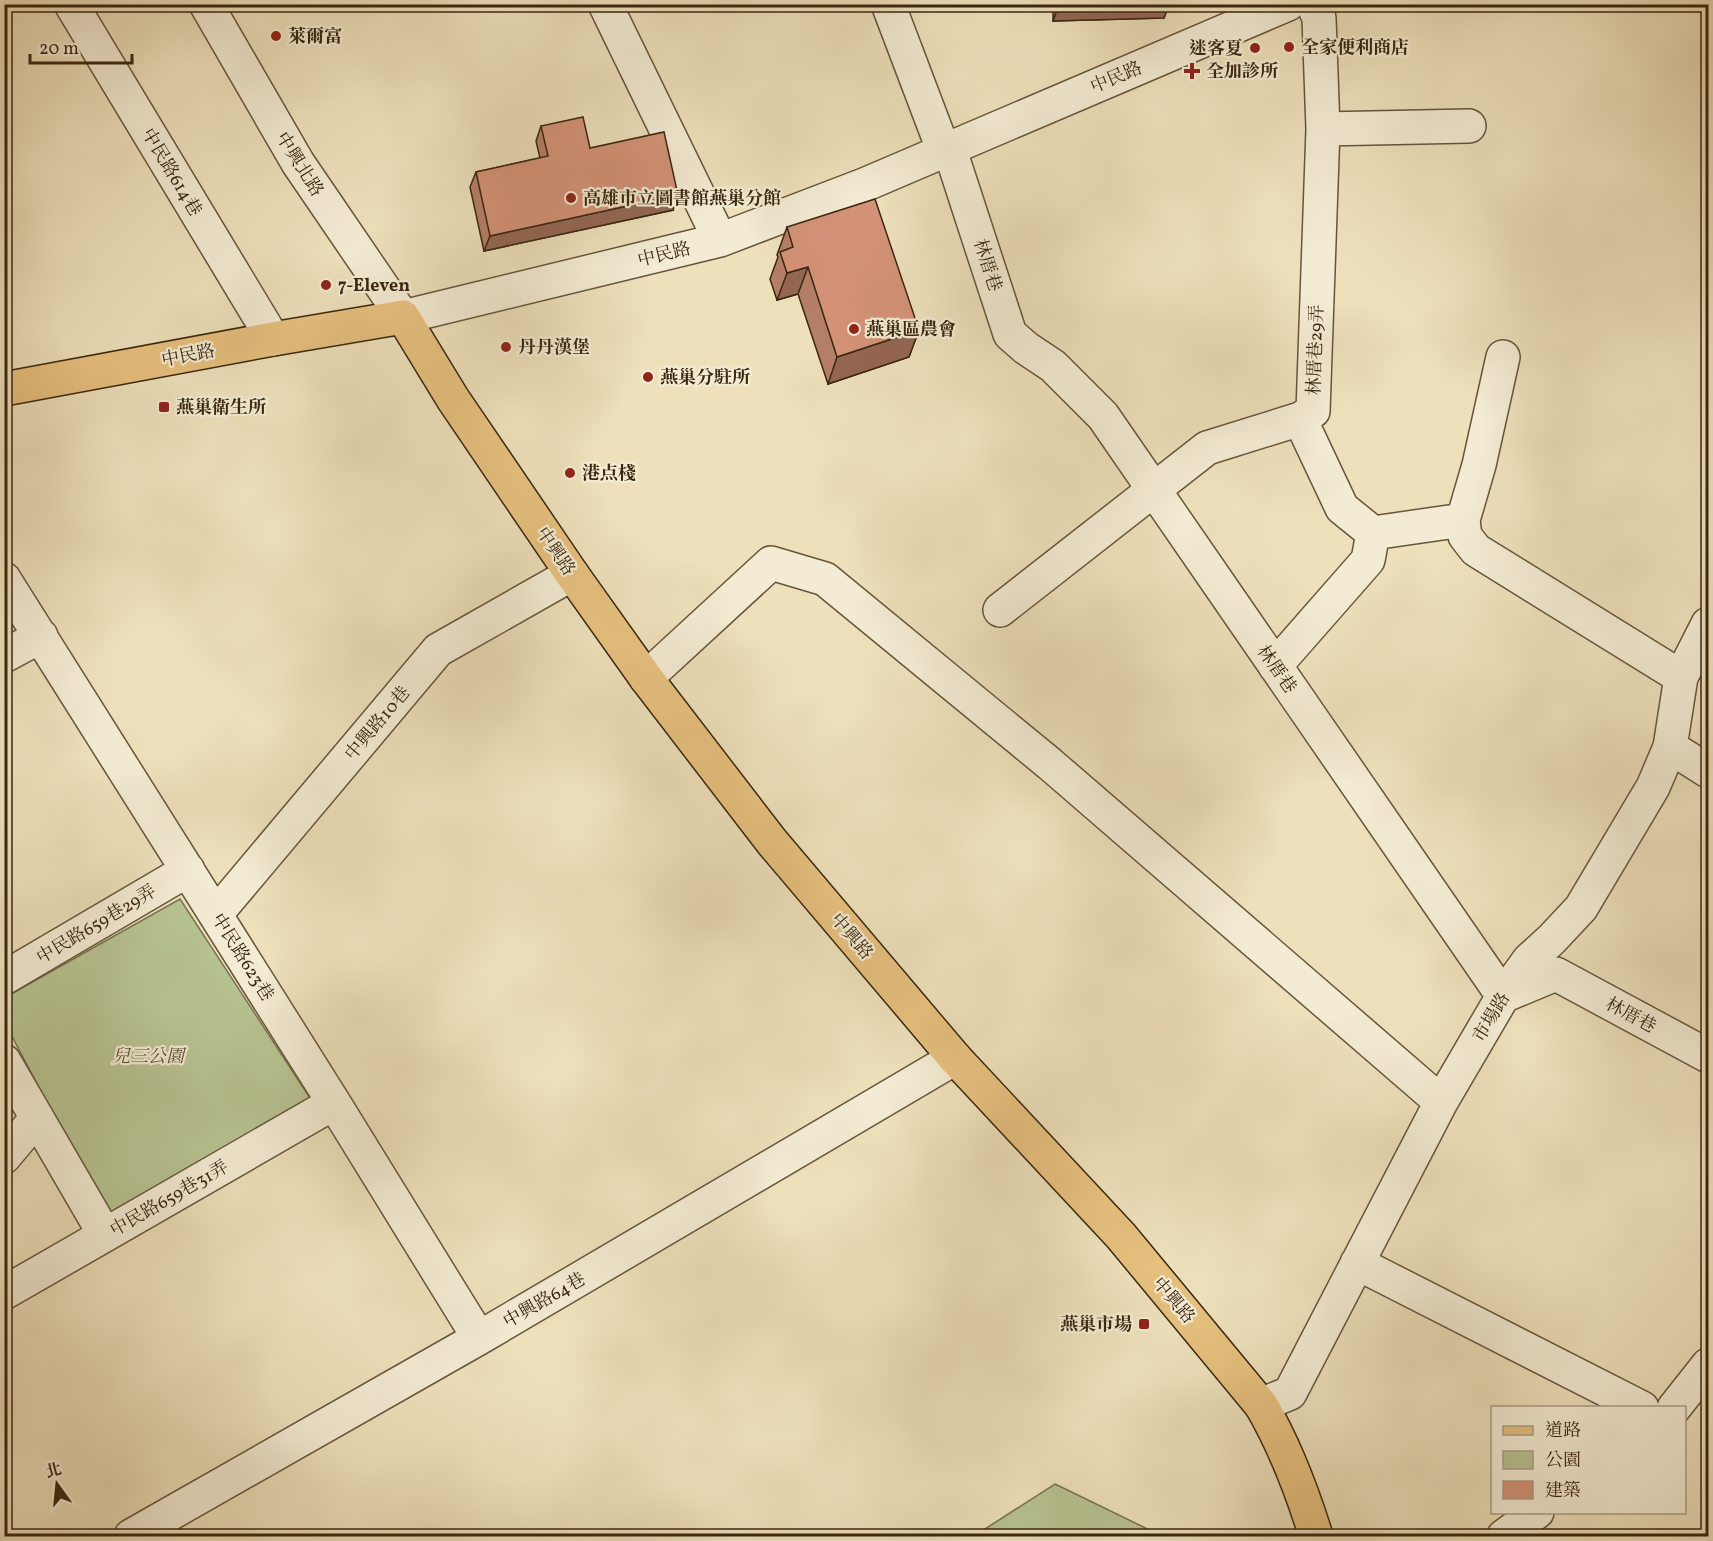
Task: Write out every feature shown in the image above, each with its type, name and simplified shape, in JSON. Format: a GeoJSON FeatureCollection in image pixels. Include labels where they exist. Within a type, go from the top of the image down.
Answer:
{"type":"FeatureCollection","features":[{"type":"Feature","properties":{"kind":"main road","name":"中民路"},"geometry":{"type":"LineString","coordinates":[[4,389],[403,317]]}},
{"type":"Feature","properties":{"kind":"main road","name":"中興路"},"geometry":{"type":"LineString","coordinates":[[403,317],[453,399],[645,678],[772,842],[955,1058],[1121,1236],[1261,1405],[1279,1435],[1308,1508],[1316,1536]]}},
{"type":"Feature","properties":{"kind":"street","name":"中民路614巷"},"geometry":{"type":"LineString","coordinates":[[71,4],[273,339]]}},
{"type":"Feature","properties":{"kind":"street"},"geometry":{"type":"LineString","coordinates":[[605,4],[720,240]]}},
{"type":"Feature","properties":{"kind":"street","name":"林厝巷"},"geometry":{"type":"LineString","coordinates":[[888,4],[946,148],[1010,334],[1053,366],[1103,416],[1503,996],[1556,974],[1708,1056]]}},
{"type":"Feature","properties":{"kind":"street","name":"中民路"},"geometry":{"type":"LineString","coordinates":[[403,317],[720,240],[864,185],[946,148],[1288,4]]}},
{"type":"Feature","properties":{"kind":"street","name":"林厝巷29弄"},"geometry":{"type":"LineString","coordinates":[[1313,4],[1320,18],[1323,129],[1313,411],[1300,419],[1342,508],[1373,533]]}},
{"type":"Feature","properties":{"kind":"street","name":"中興北路"},"geometry":{"type":"LineString","coordinates":[[210,6],[298,163],[403,317]]}},
{"type":"Feature","properties":{"kind":"street"},"geometry":{"type":"LineString","coordinates":[[1323,129],[1470,126]]}},
{"type":"Feature","properties":{"kind":"street"},"geometry":{"type":"LineString","coordinates":[[1503,357],[1479,465],[1463,520],[1465,536],[1476,550],[1681,677]]}},
{"type":"Feature","properties":{"kind":"street"},"geometry":{"type":"LineString","coordinates":[[1000,610],[1207,448],[1300,419]]}},
{"type":"Feature","properties":{"kind":"street"},"geometry":{"type":"LineString","coordinates":[[1275,666],[1368,560],[1373,533],[1463,520]]}},
{"type":"Feature","properties":{"kind":"street"},"geometry":{"type":"LineString","coordinates":[[645,678],[771,563],[825,579],[1050,764],[1441,1102]]}},
{"type":"Feature","properties":{"kind":"street","name":"中興路10巷"},"geometry":{"type":"LineString","coordinates":[[216,914],[438,650],[572,574]]}},
{"type":"Feature","properties":{"kind":"street","name":"中民路623巷"},"geometry":{"type":"LineString","coordinates":[[4,579],[216,914],[479,1338]]}},
{"type":"Feature","properties":{"kind":"street","name":"市場路"},"geometry":{"type":"LineString","coordinates":[[1261,1405],[1290,1393],[1441,1102],[1503,996],[1529,960],[1581,908],[1653,787],[1670,747],[1681,677],[1708,624]]}},
{"type":"Feature","properties":{"kind":"street"},"geometry":{"type":"LineString","coordinates":[[4,656],[41,636]]}},
{"type":"Feature","properties":{"kind":"street"},"geometry":{"type":"LineString","coordinates":[[1670,747],[1708,771]]}},
{"type":"Feature","properties":{"kind":"street","name":"中民路659巷29弄"},"geometry":{"type":"LineString","coordinates":[[4,978],[188,870]]}},
{"type":"Feature","properties":{"kind":"street","name":"中興路64巷"},"geometry":{"type":"LineString","coordinates":[[132,1536],[479,1338],[955,1058]]}},
{"type":"Feature","properties":{"kind":"street"},"geometry":{"type":"LineString","coordinates":[[4,1061],[105,1235]]}},
{"type":"Feature","properties":{"kind":"street","name":"中民路659巷31弄"},"geometry":{"type":"LineString","coordinates":[[4,1293],[334,1103]]}},
{"type":"Feature","properties":{"kind":"street"},"geometry":{"type":"LineString","coordinates":[[4,1157],[36,1119]]}},
{"type":"Feature","properties":{"kind":"street"},"geometry":{"type":"LineString","coordinates":[[1357,1263],[1640,1406]]}},
{"type":"Feature","properties":{"kind":"street"},"geometry":{"type":"LineString","coordinates":[[1675,1406],[1708,1365]]}},
{"type":"Feature","properties":{"kind":"street"},"geometry":{"type":"LineString","coordinates":[[1504,1536],[1534,1514]]}},
{"type":"Feature","properties":{"kind":"green space","name":"兒三公園"},"geometry":{"type":"Polygon","coordinates":[[[180,899],[310,1098],[106,1215],[5,1023],[4,998],[180,899]]]}},
{"type":"Feature","properties":{"kind":"green space"},"geometry":{"type":"Polygon","coordinates":[[[1055,1484],[1162,1536],[974,1536],[1055,1484]]]}},
{"type":"Feature","properties":{"kind":"building"},"geometry":{"type":"Polygon","coordinates":[[[1058,4],[1128,4],[1058,7],[1058,4]]]}},
{"type":"Feature","properties":{"kind":"building","name":"高雄市立圖書館燕巢分館"},"geometry":{"type":"Polygon","coordinates":[[[583,117],[590,148],[664,132],[678,195],[490,236],[476,172],[548,156],[541,126],[583,117]]]}},
{"type":"Feature","properties":{"kind":"building","name":"燕巢區農會"},"geometry":{"type":"Polygon","coordinates":[[[875,199],[919,330],[837,357],[808,267],[787,273],[780,252],[793,247],[787,227],[875,199]]]}},
{"type":"Feature","properties":{"kind":"place","name":"萊爾富"},"geometry":{"type":"Point","coordinates":[276,36]}},
{"type":"Feature","properties":{"kind":"place","name":"全家便利商店"},"geometry":{"type":"Point","coordinates":[1289,47]}},
{"type":"Feature","properties":{"kind":"place","name":"迷客夏"},"geometry":{"type":"Point","coordinates":[1255,48]}},
{"type":"Feature","properties":{"kind":"place","name":"全加診所"},"geometry":{"type":"Point","coordinates":[1192,71]}},
{"type":"Feature","properties":{"kind":"place","name":"高雄市立圖書館燕巢分館"},"geometry":{"type":"Point","coordinates":[571,198]}},
{"type":"Feature","properties":{"kind":"place","name":"7-Eleven"},"geometry":{"type":"Point","coordinates":[326,285]}},
{"type":"Feature","properties":{"kind":"place","name":"燕巢區農會"},"geometry":{"type":"Point","coordinates":[854,329]}},
{"type":"Feature","properties":{"kind":"place","name":"丹丹漢堡"},"geometry":{"type":"Point","coordinates":[506,347]}},
{"type":"Feature","properties":{"kind":"place","name":"燕巢分駐所"},"geometry":{"type":"Point","coordinates":[648,377]}},
{"type":"Feature","properties":{"kind":"place","name":"燕巢衛生所"},"geometry":{"type":"Point","coordinates":[164,407]}},
{"type":"Feature","properties":{"kind":"place","name":"港点棧"},"geometry":{"type":"Point","coordinates":[570,473]}},
{"type":"Feature","properties":{"kind":"place","name":"燕巢市場"},"geometry":{"type":"Point","coordinates":[1144,1324]}}]}
